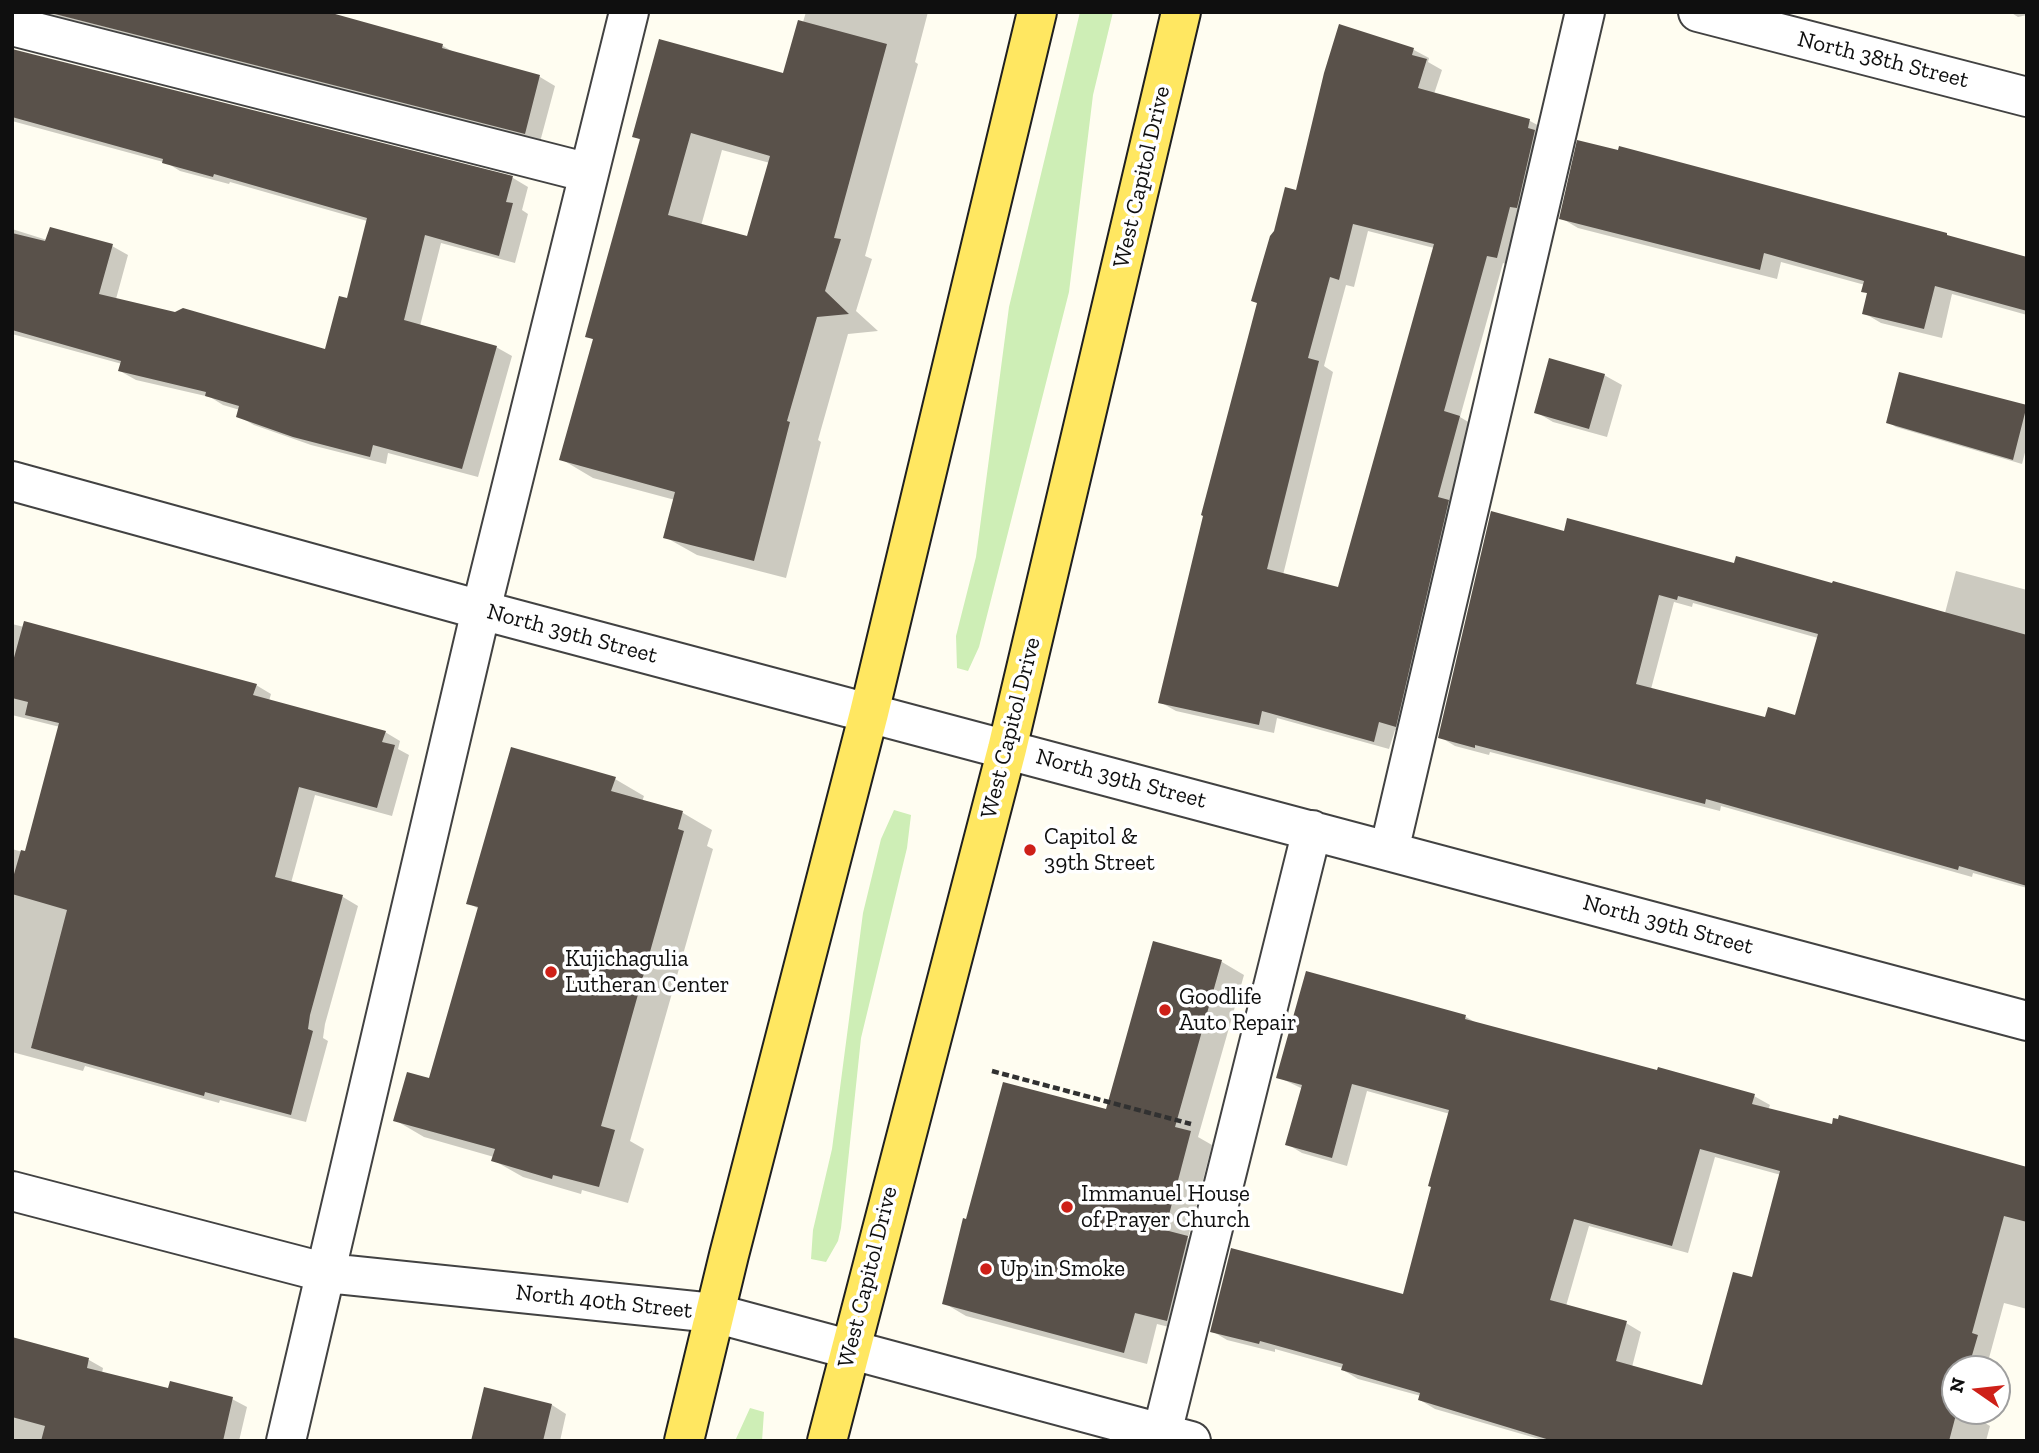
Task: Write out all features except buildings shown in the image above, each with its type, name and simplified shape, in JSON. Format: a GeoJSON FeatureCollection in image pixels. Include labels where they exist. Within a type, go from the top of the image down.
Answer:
{"type":"FeatureCollection","features":[{"type":"Feature","properties":{"kind":"main road"},"geometry":{"type":"LineString","coordinates":[[684,1441],[714,1313],[869,713],[1037,12]]}},
{"type":"Feature","properties":{"kind":"main road","name":"West Capitol Drive"},"geometry":{"type":"LineString","coordinates":[[827,1441],[1007,749],[1181,12]]}},
{"type":"Feature","properties":{"kind":"street"},"geometry":{"type":"LineString","coordinates":[[286,1441],[481,610],[629,12]]}},
{"type":"Feature","properties":{"kind":"street"},"geometry":{"type":"LineString","coordinates":[[1389,851],[1585,12]]}},
{"type":"Feature","properties":{"kind":"street","name":"North 38th Street"},"geometry":{"type":"LineString","coordinates":[[1698,12],[2027,97]]}},
{"type":"Feature","properties":{"kind":"street"},"geometry":{"type":"LineString","coordinates":[[12,26],[589,173]]}},
{"type":"Feature","properties":{"kind":"street","name":"North 39th Street"},"geometry":{"type":"LineString","coordinates":[[12,481],[481,610],[2027,1021]]}},
{"type":"Feature","properties":{"kind":"street"},"geometry":{"type":"LineString","coordinates":[[1171,1438],[1236,1136],[1312,830]]}},
{"type":"Feature","properties":{"kind":"street","name":"North 40th Street"},"geometry":{"type":"LineString","coordinates":[[12,1191],[327,1273],[714,1313],[1171,1438]]}},
{"type":"Feature","properties":{"kind":"path"},"geometry":{"type":"LineString","coordinates":[[992,1071],[1236,1136]]}},
{"type":"Feature","properties":{"kind":"green space"},"geometry":{"type":"Polygon","coordinates":[[[1080,12],[1113,12],[1093,95],[1069,292],[979,647],[968,671],[957,668],[956,636],[976,557],[1009,307],[1080,12]]]}},
{"type":"Feature","properties":{"kind":"green space"},"geometry":{"type":"Polygon","coordinates":[[[894,810],[911,815],[907,848],[861,1038],[841,1228],[838,1241],[826,1262],[811,1259],[813,1230],[832,1149],[863,913],[881,839],[894,810]]]}},
{"type":"Feature","properties":{"kind":"green space"},"geometry":{"type":"Polygon","coordinates":[[[750,1408],[764,1412],[762,1441],[735,1441],[750,1408]]]}},
{"type":"Feature","properties":{"kind":"place","name":"Capitol & 39th Street"},"geometry":{"type":"Point","coordinates":[1030,850]}},
{"type":"Feature","properties":{"kind":"place","name":"Kujichagulia Lutheran Center"},"geometry":{"type":"Point","coordinates":[551,972]}},
{"type":"Feature","properties":{"kind":"place","name":"Goodlife Auto Repair"},"geometry":{"type":"Point","coordinates":[1165,1010]}},
{"type":"Feature","properties":{"kind":"place","name":"Immanuel House of Prayer Church"},"geometry":{"type":"Point","coordinates":[1067,1207]}},
{"type":"Feature","properties":{"kind":"place","name":"Up in Smoke"},"geometry":{"type":"Point","coordinates":[986,1269]}}]}
